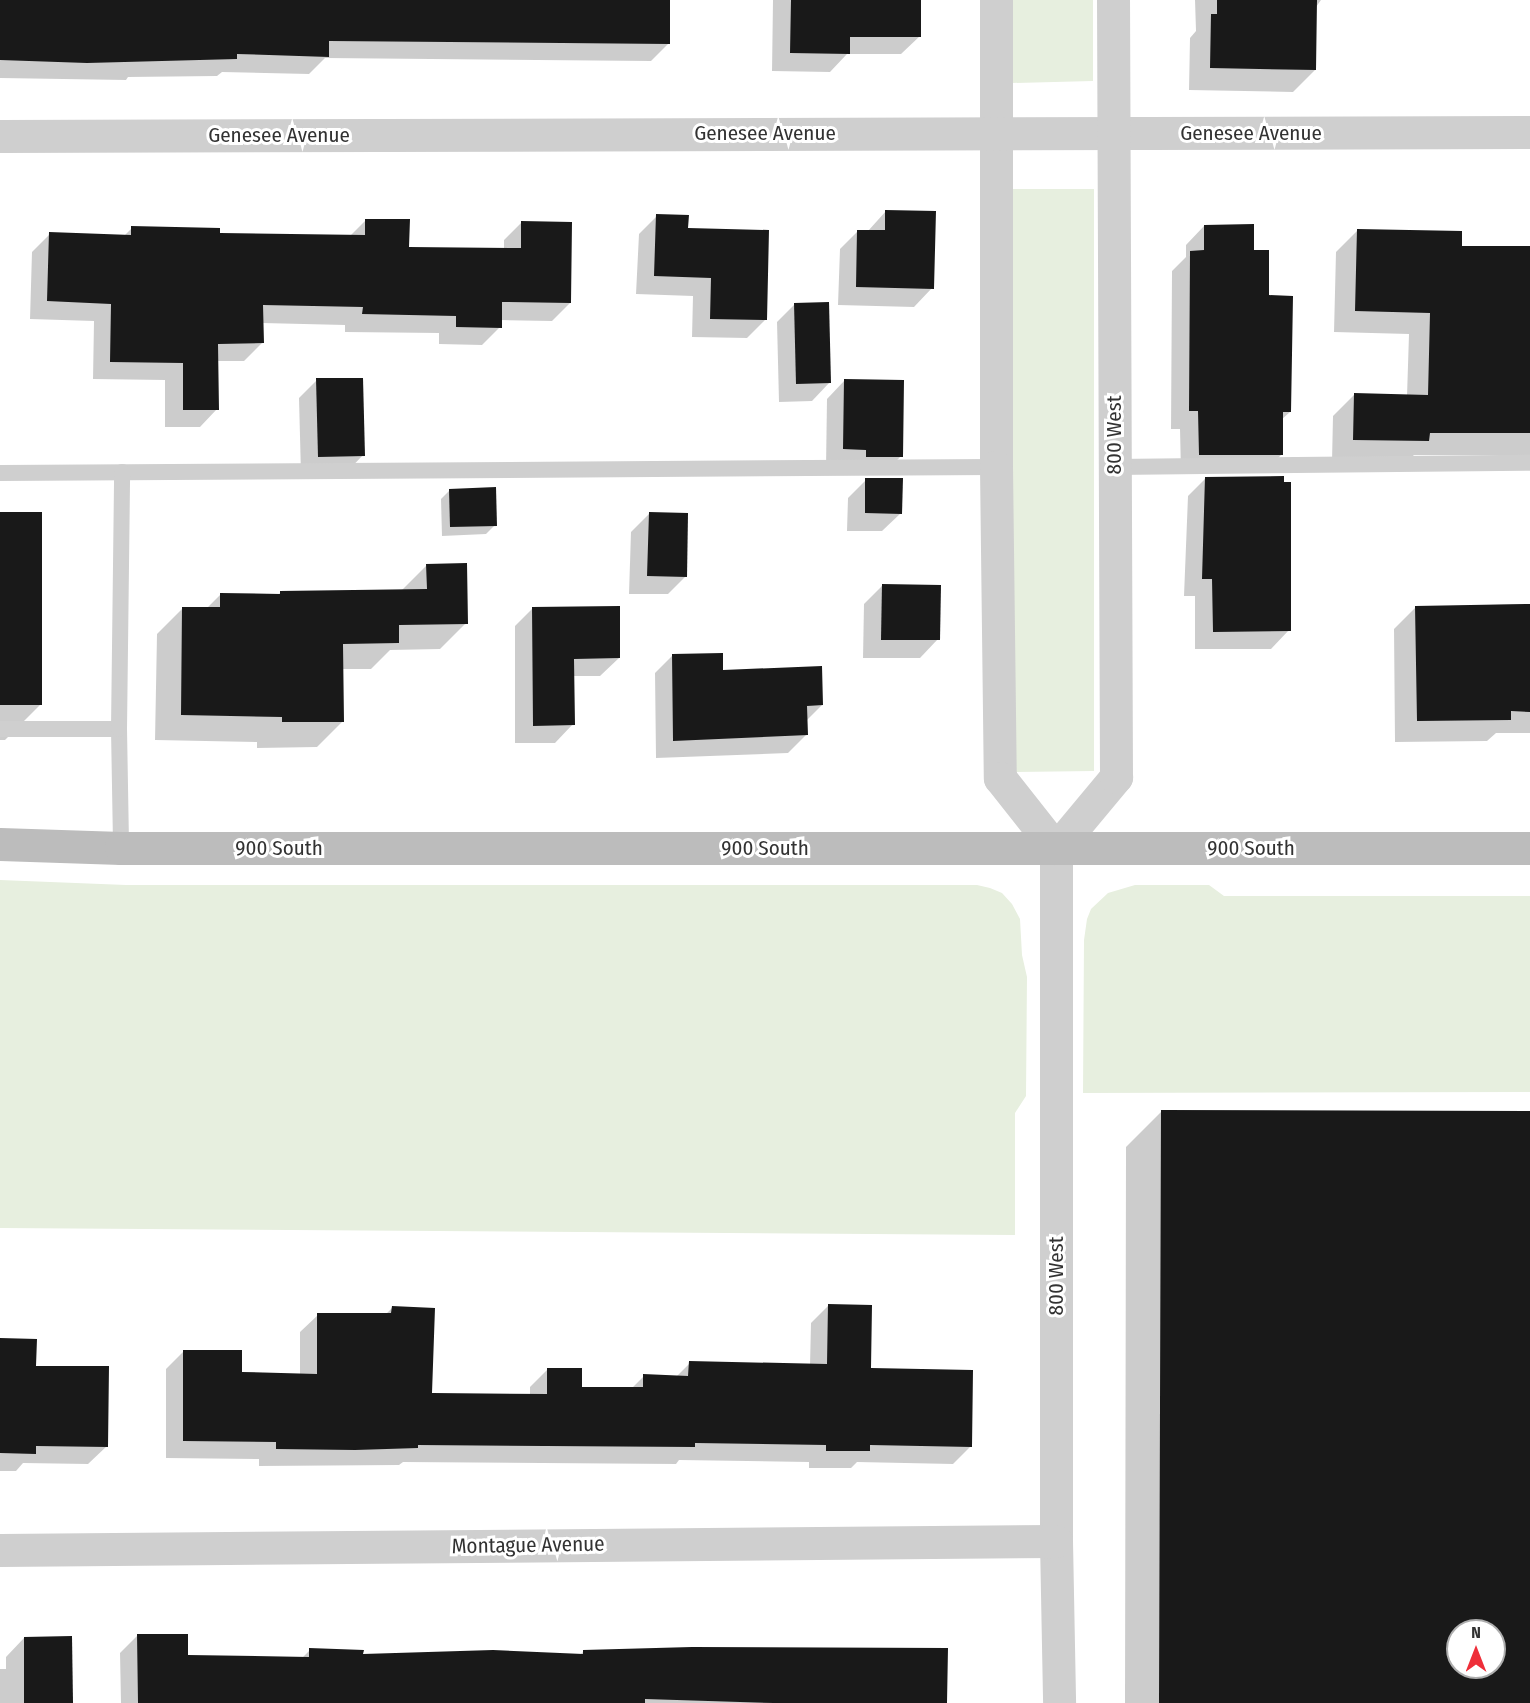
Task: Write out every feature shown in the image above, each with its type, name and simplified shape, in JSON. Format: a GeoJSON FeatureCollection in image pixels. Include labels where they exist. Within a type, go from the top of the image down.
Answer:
{"type":"FeatureCollection","features":[{"type":"Feature","properties":{"kind":"street"},"geometry":{"type":"LineString","coordinates":[[996,0],[996,467],[1000,778],[1056,849]]}},
{"type":"Feature","properties":{"kind":"street","name":"800 West"},"geometry":{"type":"LineString","coordinates":[[1059,1703],[1056,1541],[1056,849],[1116,777],[1113,0]]}},
{"type":"Feature","properties":{"kind":"street","name":"Genesee Avenue"},"geometry":{"type":"LineString","coordinates":[[0,136],[1530,132]]}},
{"type":"Feature","properties":{"kind":"street","name":"900 South"},"geometry":{"type":"LineString","coordinates":[[0,844],[121,848],[1530,848]]}},
{"type":"Feature","properties":{"kind":"street","name":"Montague Avenue"},"geometry":{"type":"LineString","coordinates":[[0,1550],[1056,1541]]}},
{"type":"Feature","properties":{"kind":"lane"},"geometry":{"type":"LineString","coordinates":[[1114,467],[1530,463]]}},
{"type":"Feature","properties":{"kind":"lane"},"geometry":{"type":"LineString","coordinates":[[0,473],[996,467]]}},
{"type":"Feature","properties":{"kind":"lane"},"geometry":{"type":"LineString","coordinates":[[121,848],[119,729],[122,472]]}},
{"type":"Feature","properties":{"kind":"lane"},"geometry":{"type":"LineString","coordinates":[[0,729],[119,729]]}},
{"type":"Feature","properties":{"kind":"green space"},"geometry":{"type":"Polygon","coordinates":[[[1012,0],[1093,0],[1093,81],[1012,83],[1012,0]]]}},
{"type":"Feature","properties":{"kind":"green space"},"geometry":{"type":"Polygon","coordinates":[[[1012,189],[1094,189],[1094,771],[1013,772],[1012,189]]]}},
{"type":"Feature","properties":{"kind":"green space"},"geometry":{"type":"Polygon","coordinates":[[[0,880],[126,885],[977,885],[990,888],[1002,893],[1012,904],[1020,919],[1022,955],[1027,977],[1026,1096],[1015,1113],[1015,1235],[0,1228],[0,880]]]}},
{"type":"Feature","properties":{"kind":"green space"},"geometry":{"type":"Polygon","coordinates":[[[1135,885],[1209,885],[1224,896],[1530,896],[1530,1092],[1083,1093],[1084,940],[1087,919],[1091,909],[1108,893],[1135,885]]]}},
{"type":"Feature","properties":{"kind":"building"},"geometry":{"type":"Polygon","coordinates":[[[0,0],[670,0],[670,44],[329,41],[329,57],[237,54],[237,59],[87,63],[0,60],[0,0]]]}},
{"type":"Feature","properties":{"kind":"building"},"geometry":{"type":"Polygon","coordinates":[[[791,0],[921,0],[921,37],[850,37],[850,54],[790,53],[791,0]]]}},
{"type":"Feature","properties":{"kind":"building"},"geometry":{"type":"Polygon","coordinates":[[[1217,0],[1317,0],[1316,70],[1210,68],[1211,14],[1217,14],[1217,0]]]}},
{"type":"Feature","properties":{"kind":"building"},"geometry":{"type":"Polygon","coordinates":[[[885,210],[936,211],[934,289],[856,287],[857,230],[885,230],[885,210]]]}},
{"type":"Feature","properties":{"kind":"building"},"geometry":{"type":"Polygon","coordinates":[[[656,214],[689,215],[688,228],[769,230],[767,320],[710,319],[711,278],[654,276],[656,214]]]}},
{"type":"Feature","properties":{"kind":"building"},"geometry":{"type":"Polygon","coordinates":[[[365,219],[410,219],[409,247],[521,248],[521,221],[572,222],[571,303],[502,302],[502,328],[456,327],[456,316],[362,314],[363,307],[263,305],[264,343],[218,344],[219,410],[183,410],[183,363],[110,362],[111,304],[47,301],[49,232],[131,235],[131,226],[220,228],[220,233],[365,235],[365,219]]]}},
{"type":"Feature","properties":{"kind":"building"},"geometry":{"type":"Polygon","coordinates":[[[1254,224],[1254,250],[1269,250],[1269,295],[1293,296],[1291,412],[1283,412],[1283,455],[1199,455],[1198,411],[1189,411],[1190,251],[1204,250],[1204,225],[1254,224]]]}},
{"type":"Feature","properties":{"kind":"building"},"geometry":{"type":"Polygon","coordinates":[[[1357,229],[1462,231],[1462,246],[1530,246],[1530,433],[1430,433],[1429,441],[1353,440],[1354,393],[1428,395],[1430,313],[1355,311],[1357,229]]]}},
{"type":"Feature","properties":{"kind":"building"},"geometry":{"type":"Polygon","coordinates":[[[829,302],[831,383],[796,384],[794,303],[829,302]]]}},
{"type":"Feature","properties":{"kind":"building"},"geometry":{"type":"Polygon","coordinates":[[[316,378],[363,378],[365,456],[318,457],[316,378]]]}},
{"type":"Feature","properties":{"kind":"building"},"geometry":{"type":"Polygon","coordinates":[[[844,379],[904,380],[903,457],[866,457],[866,450],[843,449],[844,379]]]}},
{"type":"Feature","properties":{"kind":"building"},"geometry":{"type":"Polygon","coordinates":[[[1284,476],[1284,482],[1291,482],[1291,631],[1213,632],[1212,579],[1202,579],[1205,477],[1284,476]]]}},
{"type":"Feature","properties":{"kind":"building"},"geometry":{"type":"Polygon","coordinates":[[[865,478],[903,478],[902,514],[865,513],[865,478]]]}},
{"type":"Feature","properties":{"kind":"building"},"geometry":{"type":"Polygon","coordinates":[[[496,487],[497,526],[450,527],[449,489],[496,487]]]}},
{"type":"Feature","properties":{"kind":"building"},"geometry":{"type":"Polygon","coordinates":[[[0,512],[42,512],[42,705],[0,705],[0,512]]]}},
{"type":"Feature","properties":{"kind":"building"},"geometry":{"type":"Polygon","coordinates":[[[649,512],[688,513],[687,577],[647,576],[649,512]]]}},
{"type":"Feature","properties":{"kind":"building"},"geometry":{"type":"Polygon","coordinates":[[[467,563],[468,624],[399,625],[399,643],[343,644],[344,722],[282,722],[282,717],[181,715],[182,607],[220,607],[220,593],[280,594],[280,591],[427,589],[426,564],[467,563]]]}},
{"type":"Feature","properties":{"kind":"building"},"geometry":{"type":"Polygon","coordinates":[[[882,584],[941,585],[940,640],[881,640],[882,584]]]}},
{"type":"Feature","properties":{"kind":"building"},"geometry":{"type":"Polygon","coordinates":[[[1530,604],[1530,712],[1511,711],[1511,720],[1417,721],[1415,606],[1530,604]]]}},
{"type":"Feature","properties":{"kind":"building"},"geometry":{"type":"Polygon","coordinates":[[[620,606],[620,658],[574,659],[575,725],[533,726],[532,607],[620,606]]]}},
{"type":"Feature","properties":{"kind":"building"},"geometry":{"type":"Polygon","coordinates":[[[723,653],[723,670],[822,666],[823,705],[807,706],[808,735],[673,741],[672,654],[723,653]]]}},
{"type":"Feature","properties":{"kind":"building"},"geometry":{"type":"Polygon","coordinates":[[[1161,1110],[1530,1111],[1530,1703],[1159,1703],[1161,1110]]]}},
{"type":"Feature","properties":{"kind":"building"},"geometry":{"type":"Polygon","coordinates":[[[828,1304],[872,1305],[871,1368],[973,1370],[972,1447],[870,1445],[870,1451],[826,1451],[826,1445],[695,1443],[695,1447],[418,1445],[418,1448],[355,1450],[276,1449],[276,1442],[183,1441],[183,1350],[242,1350],[242,1372],[317,1374],[317,1313],[391,1313],[392,1306],[435,1308],[432,1393],[547,1394],[547,1368],[582,1368],[582,1387],[643,1387],[643,1374],[688,1376],[689,1361],[827,1364],[828,1304]]]}},
{"type":"Feature","properties":{"kind":"building"},"geometry":{"type":"Polygon","coordinates":[[[0,1338],[37,1339],[36,1366],[109,1366],[108,1447],[36,1446],[36,1454],[0,1453],[0,1338]]]}},
{"type":"Feature","properties":{"kind":"building"},"geometry":{"type":"Polygon","coordinates":[[[137,1634],[188,1634],[188,1655],[309,1657],[309,1648],[364,1650],[363,1654],[493,1650],[583,1654],[583,1650],[692,1647],[948,1648],[947,1703],[774,1703],[645,1699],[645,1703],[138,1703],[137,1634]]]}},
{"type":"Feature","properties":{"kind":"building"},"geometry":{"type":"Polygon","coordinates":[[[72,1636],[73,1703],[24,1703],[24,1637],[72,1636]]]}}]}
